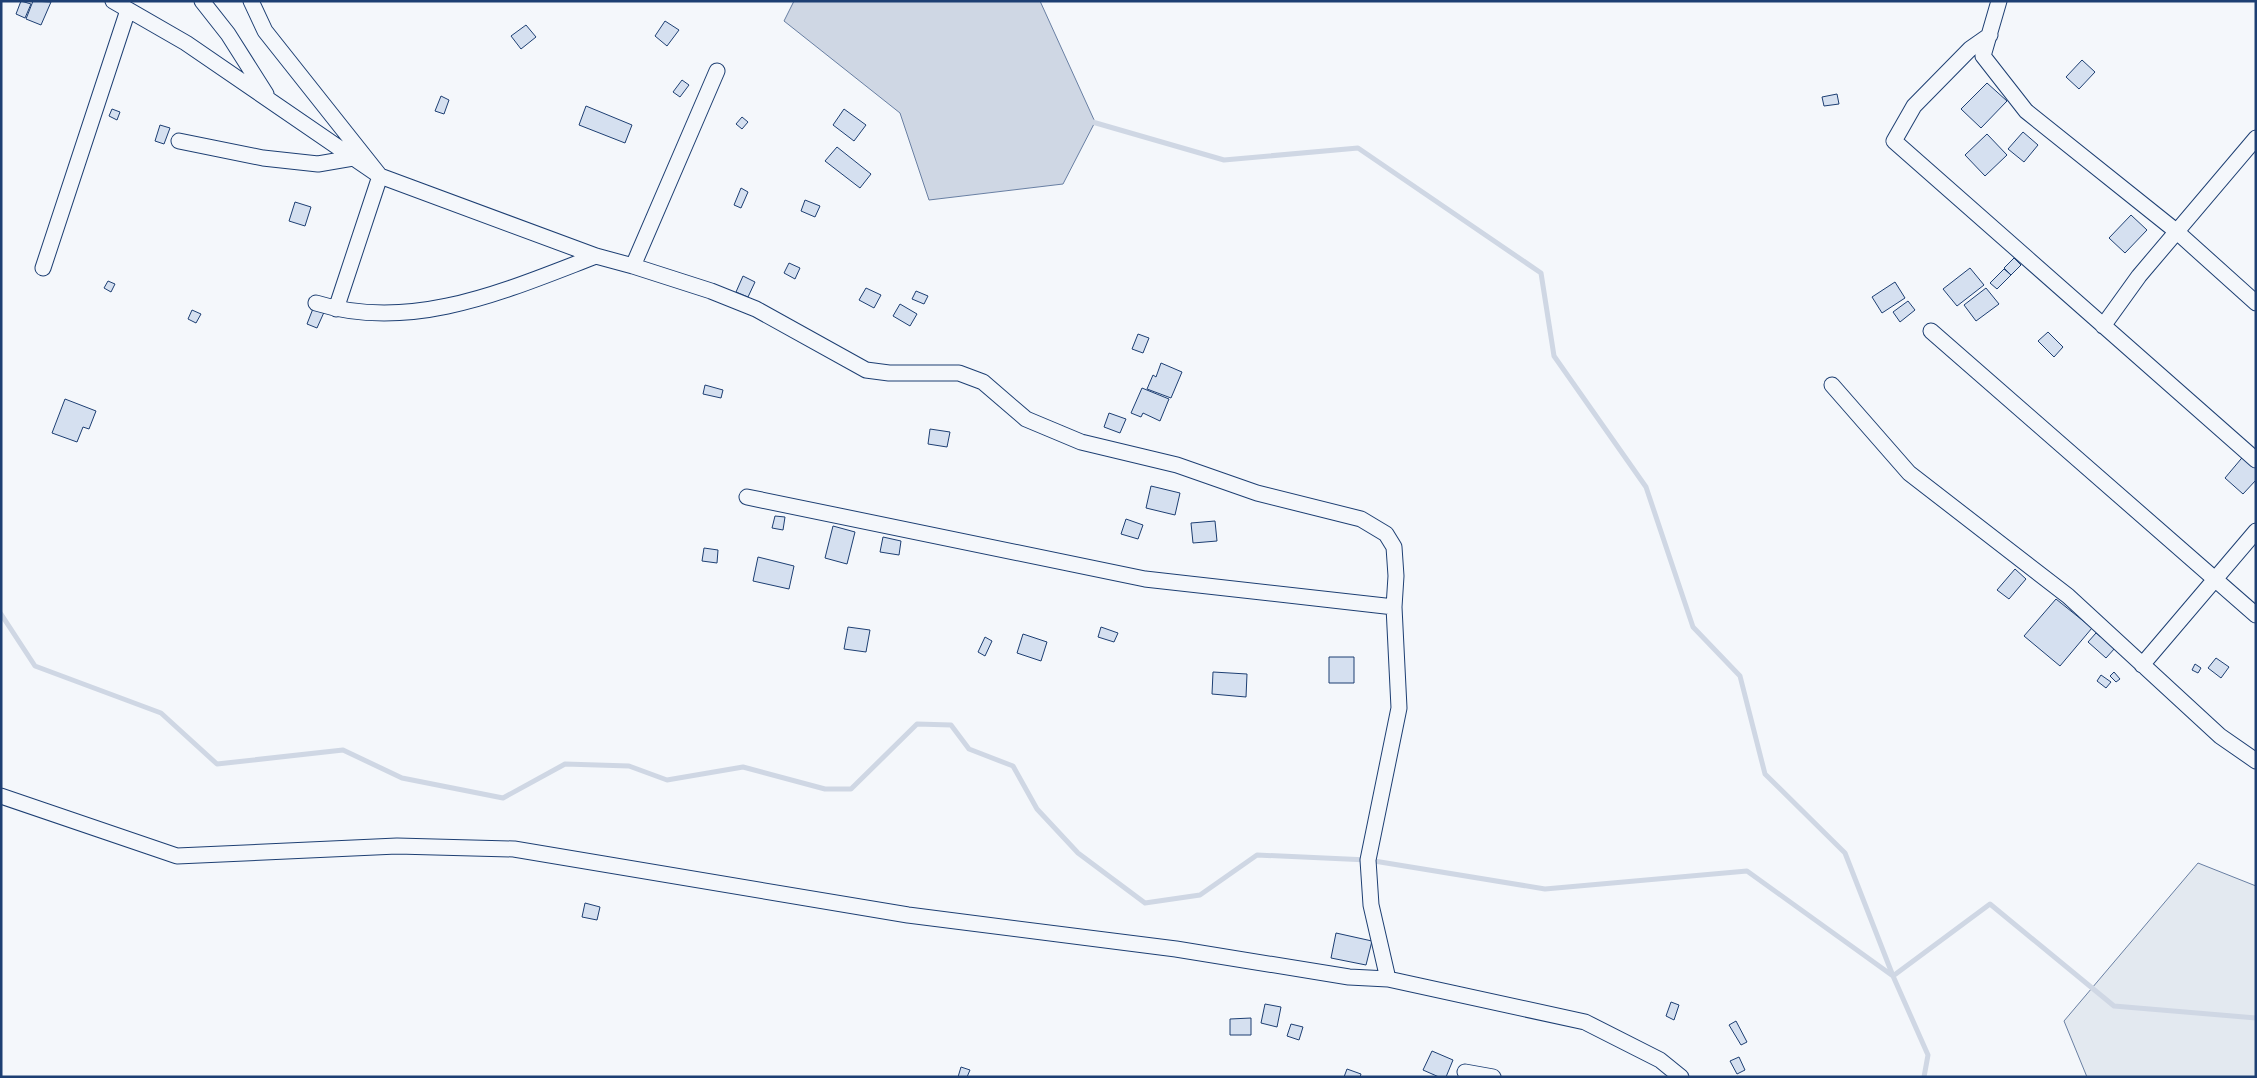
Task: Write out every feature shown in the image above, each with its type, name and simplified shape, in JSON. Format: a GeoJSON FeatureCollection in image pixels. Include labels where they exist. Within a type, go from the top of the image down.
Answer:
{"type":"FeatureCollection","features":[{"type":"Feature","properties":{"kind":"street"},"geometry":{"type":"LineString","coordinates":[[114,1],[186,43],[380,176],[596,256],[711,291],[756,309],[866,370],[889,373],[959,373],[984,382],[1026,419],[1081,442],[1177,465],[1258,493],[1361,518],[1386,534],[1394,547],[1396,576],[1394,606],[1399,708],[1368,860],[1371,905],[1388,979]]}},
{"type":"Feature","properties":{"kind":"street"},"geometry":{"type":"LineString","coordinates":[[202,1],[228,34],[270,101]]}},
{"type":"Feature","properties":{"kind":"street"},"geometry":{"type":"LineString","coordinates":[[251,1],[265,30],[380,176]]}},
{"type":"Feature","properties":{"kind":"street"},"geometry":{"type":"LineString","coordinates":[[2000,1],[1983,56],[2026,111],[2176,232],[2256,303]]}},
{"type":"Feature","properties":{"kind":"street"},"geometry":{"type":"LineString","coordinates":[[43,268],[128,10]]}},
{"type":"Feature","properties":{"kind":"street"},"geometry":{"type":"LineString","coordinates":[[1990,35],[1970,49],[1914,106],[1894,141],[2256,460]]}},
{"type":"Feature","properties":{"kind":"street"},"geometry":{"type":"LineString","coordinates":[[633,266],[717,71]]}},
{"type":"Feature","properties":{"kind":"street"},"geometry":{"type":"LineString","coordinates":[[2103,326],[2139,276],[2256,138]]}},
{"type":"Feature","properties":{"kind":"street"},"geometry":{"type":"LineString","coordinates":[[179,142],[263,158],[318,164],[354,158]]}},
{"type":"Feature","properties":{"kind":"street"},"geometry":{"type":"LineString","coordinates":[[336,309],[380,176]]}},
{"type":"Feature","properties":{"kind":"street"},"geometry":{"type":"LineString","coordinates":[[316,303],[336,309],[370,315],[440,309],[509,289],[596,256]]}},
{"type":"Feature","properties":{"kind":"street"},"geometry":{"type":"LineString","coordinates":[[1931,330],[2256,615]]}},
{"type":"Feature","properties":{"kind":"street"},"geometry":{"type":"LineString","coordinates":[[1832,386],[1909,473],[2068,596],[2220,736],[2256,761]]}},
{"type":"Feature","properties":{"kind":"street"},"geometry":{"type":"LineString","coordinates":[[747,497],[1145,579],[1394,606]]}},
{"type":"Feature","properties":{"kind":"street"},"geometry":{"type":"LineString","coordinates":[[2142,665],[2256,530]]}},
{"type":"Feature","properties":{"kind":"street"},"geometry":{"type":"LineString","coordinates":[[1,796],[177,856],[398,846],[514,849],[908,915],[1176,949],[1349,977],[1388,979],[1585,1022],[1660,1060],[1681,1077]]}},
{"type":"Feature","properties":{"kind":"street"},"geometry":{"type":"LineString","coordinates":[[1465,1072],[1493,1077]]}},
{"type":"Feature","properties":{"kind":"shaded area"},"geometry":{"type":"Polygon","coordinates":[[[794,1],[1040,1],[1095,122],[1063,184],[929,200],[900,113],[784,21],[794,1]]]}},
{"type":"Feature","properties":{"kind":"shaded area"},"geometry":{"type":"Polygon","coordinates":[[[2198,863],[2256,886],[2256,1077],[2087,1077],[2064,1021],[2198,863]]]}},
{"type":"Feature","properties":{"kind":"building"},"geometry":{"type":"Polygon","coordinates":[[[21,1],[31,4],[25,18],[16,14],[21,1]]]}},
{"type":"Feature","properties":{"kind":"building"},"geometry":{"type":"Polygon","coordinates":[[[33,1],[51,2],[41,25],[26,19],[33,1]]]}},
{"type":"Feature","properties":{"kind":"building"},"geometry":{"type":"Polygon","coordinates":[[[665,21],[679,30],[667,46],[655,36],[665,21]]]}},
{"type":"Feature","properties":{"kind":"building"},"geometry":{"type":"Polygon","coordinates":[[[526,25],[536,37],[521,49],[511,36],[526,25]]]}},
{"type":"Feature","properties":{"kind":"building"},"geometry":{"type":"Polygon","coordinates":[[[2082,60],[2095,72],[2079,89],[2066,77],[2082,60]]]}},
{"type":"Feature","properties":{"kind":"building"},"geometry":{"type":"Polygon","coordinates":[[[682,80],[689,85],[680,97],[673,92],[682,80]]]}},
{"type":"Feature","properties":{"kind":"building"},"geometry":{"type":"Polygon","coordinates":[[[1987,83],[2007,101],[1981,128],[1961,109],[1987,83]]]}},
{"type":"Feature","properties":{"kind":"building"},"geometry":{"type":"Polygon","coordinates":[[[1837,94],[1839,104],[1824,106],[1822,97],[1837,94]]]}},
{"type":"Feature","properties":{"kind":"building"},"geometry":{"type":"Polygon","coordinates":[[[441,96],[449,100],[444,114],[435,111],[441,96]]]}},
{"type":"Feature","properties":{"kind":"building"},"geometry":{"type":"Polygon","coordinates":[[[586,106],[632,125],[625,143],[579,125],[586,106]]]}},
{"type":"Feature","properties":{"kind":"building"},"geometry":{"type":"Polygon","coordinates":[[[112,109],[120,112],[117,120],[109,116],[112,109]]]}},
{"type":"Feature","properties":{"kind":"building"},"geometry":{"type":"Polygon","coordinates":[[[844,109],[866,125],[854,141],[833,125],[844,109]]]}},
{"type":"Feature","properties":{"kind":"building"},"geometry":{"type":"Polygon","coordinates":[[[742,117],[748,122],[742,129],[736,124],[742,117]]]}},
{"type":"Feature","properties":{"kind":"building"},"geometry":{"type":"Polygon","coordinates":[[[160,125],[170,128],[164,144],[155,141],[160,125]]]}},
{"type":"Feature","properties":{"kind":"building"},"geometry":{"type":"Polygon","coordinates":[[[2023,132],[2038,145],[2024,162],[2008,149],[2023,132]]]}},
{"type":"Feature","properties":{"kind":"building"},"geometry":{"type":"Polygon","coordinates":[[[1987,134],[2007,155],[1985,176],[1965,155],[1987,134]]]}},
{"type":"Feature","properties":{"kind":"building"},"geometry":{"type":"Polygon","coordinates":[[[837,147],[871,174],[860,188],[825,161],[837,147]]]}},
{"type":"Feature","properties":{"kind":"building"},"geometry":{"type":"Polygon","coordinates":[[[741,188],[748,192],[741,208],[734,205],[741,188]]]}},
{"type":"Feature","properties":{"kind":"building"},"geometry":{"type":"Polygon","coordinates":[[[805,200],[820,206],[815,217],[801,211],[805,200]]]}},
{"type":"Feature","properties":{"kind":"building"},"geometry":{"type":"Polygon","coordinates":[[[295,202],[311,207],[305,226],[289,221],[295,202]]]}},
{"type":"Feature","properties":{"kind":"building"},"geometry":{"type":"Polygon","coordinates":[[[2131,215],[2147,230],[2125,253],[2109,238],[2131,215]]]}},
{"type":"Feature","properties":{"kind":"building"},"geometry":{"type":"Polygon","coordinates":[[[2014,258],[2021,265],[2011,275],[2004,268],[2014,258]]]}},
{"type":"Feature","properties":{"kind":"building"},"geometry":{"type":"Polygon","coordinates":[[[789,263],[800,268],[795,279],[784,273],[789,263]]]}},
{"type":"Feature","properties":{"kind":"building"},"geometry":{"type":"Polygon","coordinates":[[[1970,268],[1984,285],[1957,306],[1943,289],[1970,268]]]}},
{"type":"Feature","properties":{"kind":"building"},"geometry":{"type":"Polygon","coordinates":[[[2004,269],[2011,275],[1997,289],[1990,283],[2004,269]]]}},
{"type":"Feature","properties":{"kind":"building"},"geometry":{"type":"Polygon","coordinates":[[[743,276],[755,282],[748,297],[736,292],[743,276]]]}},
{"type":"Feature","properties":{"kind":"building"},"geometry":{"type":"Polygon","coordinates":[[[108,281],[115,284],[111,292],[104,288],[108,281]]]}},
{"type":"Feature","properties":{"kind":"building"},"geometry":{"type":"Polygon","coordinates":[[[1895,282],[1905,298],[1882,313],[1872,297],[1895,282]]]}},
{"type":"Feature","properties":{"kind":"building"},"geometry":{"type":"Polygon","coordinates":[[[866,288],[881,295],[874,308],[859,300],[866,288]]]}},
{"type":"Feature","properties":{"kind":"building"},"geometry":{"type":"Polygon","coordinates":[[[1986,288],[1999,304],[1976,321],[1964,305],[1986,288]]]}},
{"type":"Feature","properties":{"kind":"building"},"geometry":{"type":"Polygon","coordinates":[[[916,291],[928,296],[924,304],[912,299],[916,291]]]}},
{"type":"Feature","properties":{"kind":"building"},"geometry":{"type":"Polygon","coordinates":[[[1908,301],[1915,310],[1900,322],[1893,312],[1908,301]]]}},
{"type":"Feature","properties":{"kind":"building"},"geometry":{"type":"Polygon","coordinates":[[[900,304],[917,314],[910,326],[893,316],[900,304]]]}},
{"type":"Feature","properties":{"kind":"building"},"geometry":{"type":"Polygon","coordinates":[[[314,306],[325,310],[317,328],[307,324],[314,306]]]}},
{"type":"Feature","properties":{"kind":"building"},"geometry":{"type":"Polygon","coordinates":[[[192,310],[201,314],[196,323],[188,319],[192,310]]]}},
{"type":"Feature","properties":{"kind":"building"},"geometry":{"type":"Polygon","coordinates":[[[2048,332],[2063,347],[2054,357],[2038,341],[2048,332]]]}},
{"type":"Feature","properties":{"kind":"building"},"geometry":{"type":"Polygon","coordinates":[[[1138,334],[1149,338],[1143,353],[1132,349],[1138,334]]]}},
{"type":"Feature","properties":{"kind":"building"},"geometry":{"type":"Polygon","coordinates":[[[1161,363],[1182,372],[1171,398],[1147,389],[1153,375],[1156,377],[1161,363]]]}},
{"type":"Feature","properties":{"kind":"building"},"geometry":{"type":"Polygon","coordinates":[[[705,385],[723,390],[721,398],[703,394],[705,385]]]}},
{"type":"Feature","properties":{"kind":"building"},"geometry":{"type":"Polygon","coordinates":[[[1142,388],[1169,399],[1160,421],[1143,413],[1141,417],[1131,413],[1142,388]]]}},
{"type":"Feature","properties":{"kind":"building"},"geometry":{"type":"Polygon","coordinates":[[[65,399],[96,411],[89,429],[83,427],[77,442],[52,433],[65,399]]]}},
{"type":"Feature","properties":{"kind":"building"},"geometry":{"type":"Polygon","coordinates":[[[1109,413],[1126,419],[1120,433],[1104,427],[1109,413]]]}},
{"type":"Feature","properties":{"kind":"building"},"geometry":{"type":"Polygon","coordinates":[[[930,429],[950,432],[947,447],[928,444],[930,429]]]}},
{"type":"Feature","properties":{"kind":"building"},"geometry":{"type":"Polygon","coordinates":[[[2246,453],[2256,462],[2256,480],[2243,494],[2225,478],[2246,453]]]}},
{"type":"Feature","properties":{"kind":"building"},"geometry":{"type":"Polygon","coordinates":[[[1151,486],[1180,493],[1175,515],[1146,508],[1151,486]]]}},
{"type":"Feature","properties":{"kind":"building"},"geometry":{"type":"Polygon","coordinates":[[[775,516],[785,517],[783,530],[772,528],[775,516]]]}},
{"type":"Feature","properties":{"kind":"building"},"geometry":{"type":"Polygon","coordinates":[[[1126,519],[1143,525],[1138,539],[1121,534],[1126,519]]]}},
{"type":"Feature","properties":{"kind":"building"},"geometry":{"type":"Polygon","coordinates":[[[1215,521],[1217,541],[1193,543],[1191,523],[1215,521]]]}},
{"type":"Feature","properties":{"kind":"building"},"geometry":{"type":"Polygon","coordinates":[[[833,526],[855,532],[847,564],[825,558],[833,526]]]}},
{"type":"Feature","properties":{"kind":"building"},"geometry":{"type":"Polygon","coordinates":[[[883,537],[901,541],[899,555],[880,552],[883,537]]]}},
{"type":"Feature","properties":{"kind":"building"},"geometry":{"type":"Polygon","coordinates":[[[704,548],[718,550],[717,563],[702,561],[704,548]]]}},
{"type":"Feature","properties":{"kind":"building"},"geometry":{"type":"Polygon","coordinates":[[[758,557],[794,566],[789,589],[753,581],[758,557]]]}},
{"type":"Feature","properties":{"kind":"building"},"geometry":{"type":"Polygon","coordinates":[[[2015,569],[2026,579],[2009,599],[1997,590],[2015,569]]]}},
{"type":"Feature","properties":{"kind":"building"},"geometry":{"type":"Polygon","coordinates":[[[2056,599],[2092,628],[2060,666],[2024,636],[2056,599]]]}},
{"type":"Feature","properties":{"kind":"building"},"geometry":{"type":"Polygon","coordinates":[[[848,627],[870,630],[866,652],[844,649],[848,627]]]}},
{"type":"Feature","properties":{"kind":"building"},"geometry":{"type":"Polygon","coordinates":[[[1101,627],[1118,633],[1114,642],[1098,637],[1101,627]]]}},
{"type":"Feature","properties":{"kind":"building"},"geometry":{"type":"Polygon","coordinates":[[[2096,633],[2115,648],[2106,658],[2088,642],[2096,633]]]}},
{"type":"Feature","properties":{"kind":"building"},"geometry":{"type":"Polygon","coordinates":[[[1023,634],[1047,642],[1041,661],[1017,653],[1023,634]]]}},
{"type":"Feature","properties":{"kind":"building"},"geometry":{"type":"Polygon","coordinates":[[[985,637],[992,641],[985,656],[978,652],[985,637]]]}},
{"type":"Feature","properties":{"kind":"building"},"geometry":{"type":"Polygon","coordinates":[[[1329,657],[1354,657],[1354,683],[1329,683],[1329,657]]]}},
{"type":"Feature","properties":{"kind":"building"},"geometry":{"type":"Polygon","coordinates":[[[2216,658],[2229,667],[2221,678],[2208,668],[2216,658]]]}},
{"type":"Feature","properties":{"kind":"building"},"geometry":{"type":"Polygon","coordinates":[[[2195,664],[2201,668],[2198,673],[2192,670],[2195,664]]]}},
{"type":"Feature","properties":{"kind":"building"},"geometry":{"type":"Polygon","coordinates":[[[1213,672],[1247,674],[1246,697],[1212,694],[1213,672]]]}},
{"type":"Feature","properties":{"kind":"building"},"geometry":{"type":"Polygon","coordinates":[[[2114,672],[2120,679],[2116,682],[2110,676],[2114,672]]]}},
{"type":"Feature","properties":{"kind":"building"},"geometry":{"type":"Polygon","coordinates":[[[2101,675],[2111,682],[2106,688],[2097,681],[2101,675]]]}},
{"type":"Feature","properties":{"kind":"building"},"geometry":{"type":"Polygon","coordinates":[[[585,903],[600,907],[597,920],[582,917],[585,903]]]}},
{"type":"Feature","properties":{"kind":"building"},"geometry":{"type":"Polygon","coordinates":[[[1336,933],[1372,941],[1366,965],[1331,958],[1336,933]]]}},
{"type":"Feature","properties":{"kind":"building"},"geometry":{"type":"Polygon","coordinates":[[[1671,1002],[1679,1005],[1674,1020],[1666,1016],[1671,1002]]]}},
{"type":"Feature","properties":{"kind":"building"},"geometry":{"type":"Polygon","coordinates":[[[1265,1004],[1281,1007],[1277,1027],[1261,1023],[1265,1004]]]}},
{"type":"Feature","properties":{"kind":"building"},"geometry":{"type":"Polygon","coordinates":[[[1251,1018],[1251,1035],[1230,1035],[1230,1019],[1251,1018]]]}},
{"type":"Feature","properties":{"kind":"building"},"geometry":{"type":"Polygon","coordinates":[[[1736,1021],[1747,1042],[1741,1045],[1729,1025],[1736,1021]]]}},
{"type":"Feature","properties":{"kind":"building"},"geometry":{"type":"Polygon","coordinates":[[[1291,1024],[1303,1027],[1299,1040],[1287,1036],[1291,1024]]]}},
{"type":"Feature","properties":{"kind":"building"},"geometry":{"type":"Polygon","coordinates":[[[1432,1051],[1453,1060],[1446,1077],[1439,1077],[1423,1070],[1432,1051]]]}},
{"type":"Feature","properties":{"kind":"building"},"geometry":{"type":"Polygon","coordinates":[[[1739,1057],[1745,1070],[1737,1074],[1730,1061],[1739,1057]]]}},
{"type":"Feature","properties":{"kind":"building"},"geometry":{"type":"Polygon","coordinates":[[[961,1067],[970,1070],[967,1077],[958,1077],[961,1067]]]}},
{"type":"Feature","properties":{"kind":"building"},"geometry":{"type":"Polygon","coordinates":[[[1347,1069],[1361,1074],[1360,1077],[1344,1077],[1347,1069]]]}},
{"type":"Feature","properties":{"kind":"waterway"},"geometry":{"type":"LineString","coordinates":[[1089,121],[1224,160],[1358,148],[1541,273],[1554,356],[1646,487],[1693,627],[1740,676],[1765,774],[1845,853],[1893,976],[1928,1055],[1924,1077]]}},
{"type":"Feature","properties":{"kind":"waterway"},"geometry":{"type":"LineString","coordinates":[[1,614],[35,666],[161,713],[217,764],[343,750],[402,778],[503,798],[565,764],[629,766],[667,780],[743,767],[825,789],[851,789],[917,724],[951,725],[969,749],[1013,766],[1037,809],[1078,853],[1145,903],[1200,895],[1257,855],[1368,860],[1545,889],[1747,871],[1893,976],[1990,904],[2114,1006],[2256,1018]]}}]}
